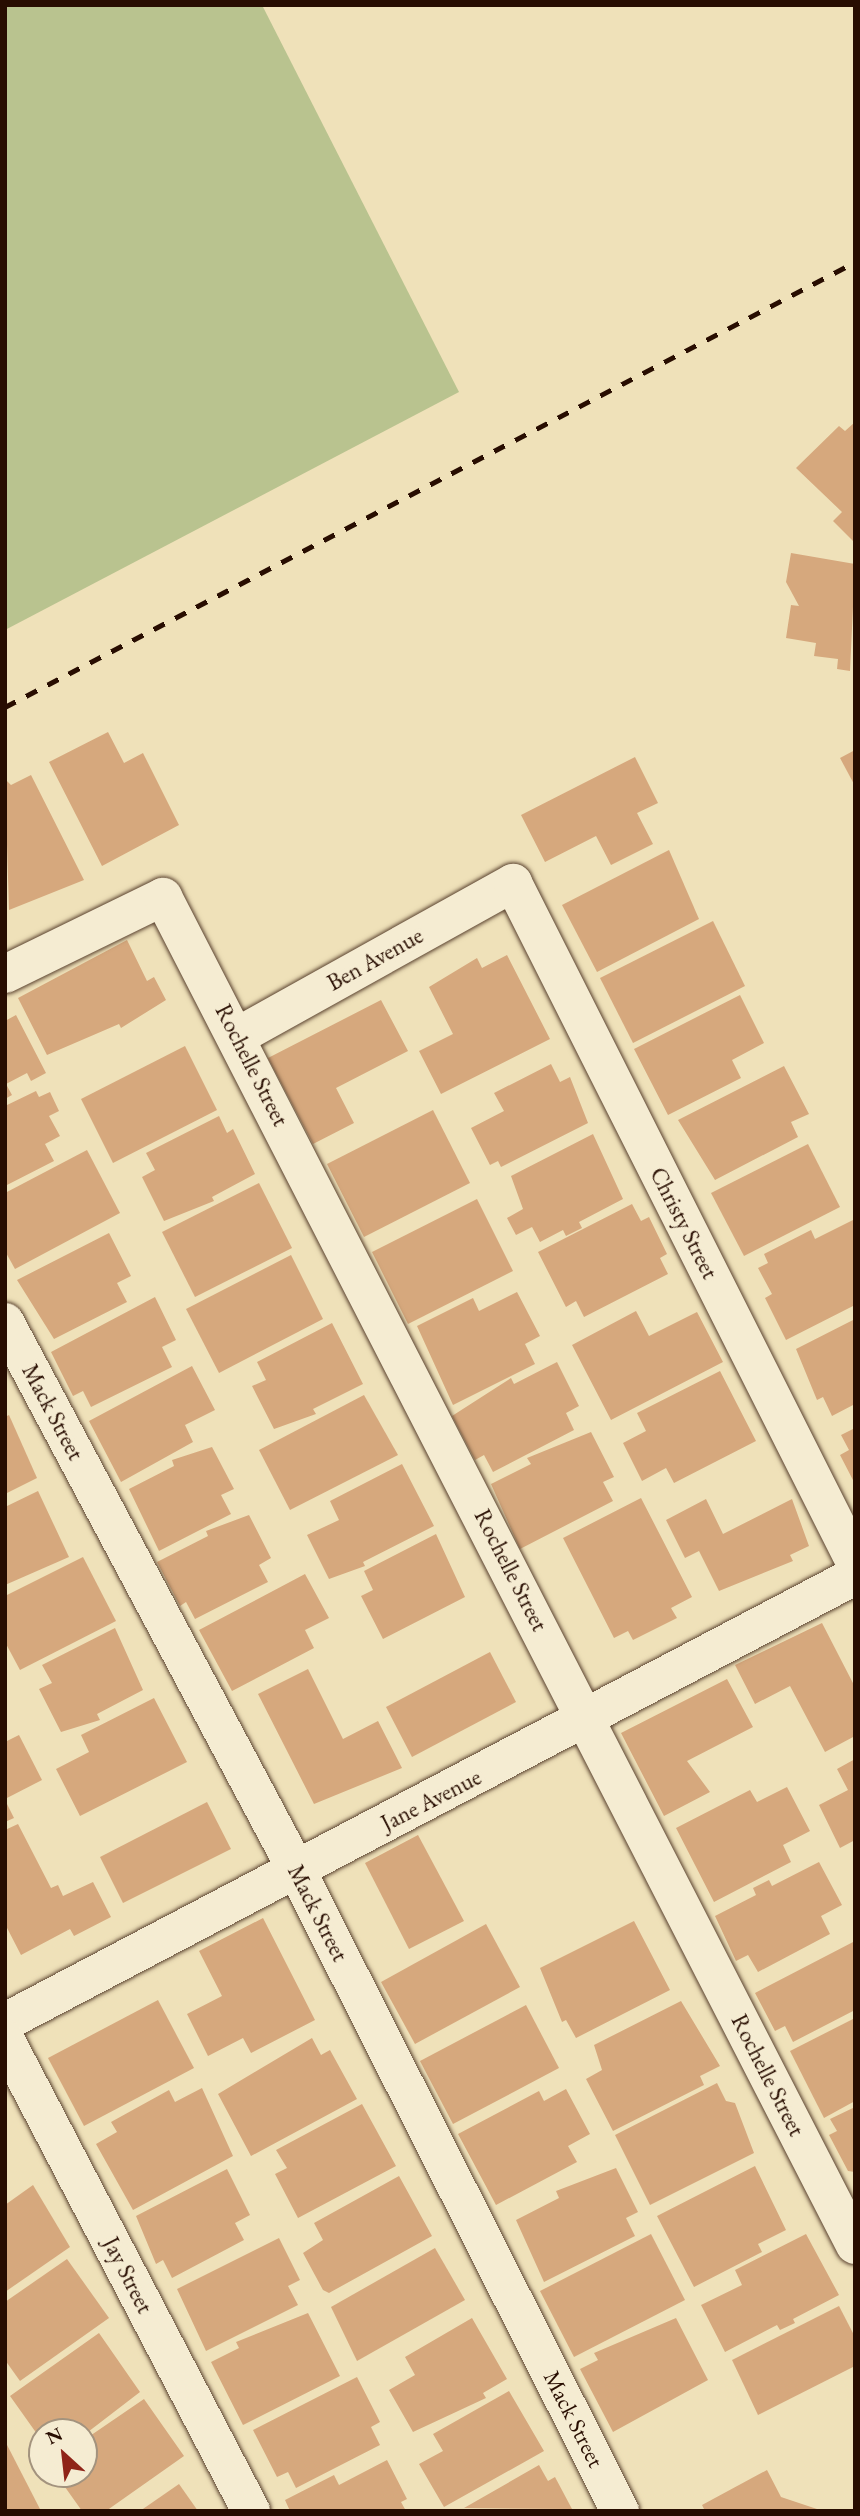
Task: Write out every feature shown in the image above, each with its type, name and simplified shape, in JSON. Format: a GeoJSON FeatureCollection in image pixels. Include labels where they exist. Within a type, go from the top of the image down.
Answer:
{"type":"FeatureCollection","features":[{"type":"Feature","properties":{"kind":"street","name":"Ben Avenue"},"geometry":{"type":"LineString","coordinates":[[238,1036],[513,883]]}},
{"type":"Feature","properties":{"kind":"street","name":"Christy Street"},"geometry":{"type":"LineString","coordinates":[[513,883],[855,1562]]}},
{"type":"Feature","properties":{"kind":"street","name":"Rochelle Street"},"geometry":{"type":"LineString","coordinates":[[5,974],[163,897],[238,1036],[855,2245]]}},
{"type":"Feature","properties":{"kind":"street","name":"Mack Street"},"geometry":{"type":"LineString","coordinates":[[5,1322],[296,1869],[620,2511]]}},
{"type":"Feature","properties":{"kind":"street","name":"Jane Avenue"},"geometry":{"type":"LineString","coordinates":[[5,2022],[587,1720],[855,1576]]}},
{"type":"Feature","properties":{"kind":"street","name":"Jay Street"},"geometry":{"type":"LineString","coordinates":[[5,2039],[251,2511]]}},
{"type":"Feature","properties":{"kind":"green space"},"geometry":{"type":"Polygon","coordinates":[[[5,5],[262,5],[459,392],[5,630],[5,5]]]}},
{"type":"Feature","properties":{"kind":"building"},"geometry":{"type":"Polygon","coordinates":[[[855,422],[855,543],[833,521],[842,512],[796,468],[839,426],[845,431],[855,422]]]}},
{"type":"Feature","properties":{"kind":"building"},"geometry":{"type":"Polygon","coordinates":[[[791,553],[855,564],[850,671],[837,669],[838,659],[814,656],[816,643],[786,638],[791,605],[799,606],[786,582],[791,553]]]}},
{"type":"Feature","properties":{"kind":"building"},"geometry":{"type":"Polygon","coordinates":[[[108,732],[124,763],[143,753],[179,825],[102,866],[49,762],[108,732]]]}},
{"type":"Feature","properties":{"kind":"building"},"geometry":{"type":"Polygon","coordinates":[[[855,750],[855,786],[840,758],[855,750]]]}},
{"type":"Feature","properties":{"kind":"building"},"geometry":{"type":"Polygon","coordinates":[[[635,757],[658,803],[637,813],[653,844],[611,865],[596,836],[545,862],[521,815],[635,757]]]}},
{"type":"Feature","properties":{"kind":"building"},"geometry":{"type":"Polygon","coordinates":[[[31,775],[84,880],[9,910],[5,779],[11,785],[31,775]]]}},
{"type":"Feature","properties":{"kind":"building"},"geometry":{"type":"Polygon","coordinates":[[[669,850],[699,919],[597,972],[562,905],[669,850]]]}},
{"type":"Feature","properties":{"kind":"building"},"geometry":{"type":"Polygon","coordinates":[[[713,921],[745,986],[633,1043],[600,978],[713,921]]]}},
{"type":"Feature","properties":{"kind":"building"},"geometry":{"type":"Polygon","coordinates":[[[127,940],[147,981],[154,977],[166,1000],[121,1028],[119,1024],[47,1055],[18,998],[127,940]]]}},
{"type":"Feature","properties":{"kind":"building"},"geometry":{"type":"Polygon","coordinates":[[[507,955],[550,1039],[441,1094],[419,1051],[453,1034],[429,987],[477,958],[482,968],[507,955]]]}},
{"type":"Feature","properties":{"kind":"building"},"geometry":{"type":"Polygon","coordinates":[[[740,995],[764,1043],[732,1060],[741,1078],[668,1115],[634,1049],[740,995]]]}},
{"type":"Feature","properties":{"kind":"building"},"geometry":{"type":"Polygon","coordinates":[[[381,1000],[408,1051],[336,1088],[354,1123],[313,1144],[268,1058],[381,1000]]]}},
{"type":"Feature","properties":{"kind":"building"},"geometry":{"type":"Polygon","coordinates":[[[16,1015],[46,1073],[31,1081],[27,1073],[6,1084],[12,1095],[5,1099],[5,1021],[16,1015]]]}},
{"type":"Feature","properties":{"kind":"building"},"geometry":{"type":"Polygon","coordinates":[[[185,1046],[217,1110],[113,1163],[81,1099],[185,1046]]]}},
{"type":"Feature","properties":{"kind":"building"},"geometry":{"type":"Polygon","coordinates":[[[551,1064],[560,1082],[570,1077],[588,1123],[501,1167],[498,1161],[490,1165],[471,1128],[504,1111],[494,1093],[551,1064]]]}},
{"type":"Feature","properties":{"kind":"building"},"geometry":{"type":"Polygon","coordinates":[[[784,1066],[809,1114],[791,1122],[798,1137],[715,1180],[678,1120],[784,1066]]]}},
{"type":"Feature","properties":{"kind":"building"},"geometry":{"type":"Polygon","coordinates":[[[36,1091],[39,1097],[50,1092],[59,1111],[49,1116],[60,1136],[45,1144],[54,1161],[5,1186],[5,1106],[36,1091]]]}},
{"type":"Feature","properties":{"kind":"building"},"geometry":{"type":"Polygon","coordinates":[[[433,1110],[470,1183],[364,1237],[327,1164],[433,1110]]]}},
{"type":"Feature","properties":{"kind":"building"},"geometry":{"type":"Polygon","coordinates":[[[219,1116],[227,1133],[233,1129],[255,1174],[212,1197],[214,1201],[164,1221],[142,1177],[155,1170],[146,1153],[219,1116]]]}},
{"type":"Feature","properties":{"kind":"building"},"geometry":{"type":"Polygon","coordinates":[[[593,1134],[623,1199],[579,1222],[582,1228],[566,1236],[563,1230],[540,1242],[532,1227],[516,1235],[507,1218],[523,1209],[511,1176],[593,1134]]]}},
{"type":"Feature","properties":{"kind":"building"},"geometry":{"type":"Polygon","coordinates":[[[808,1144],[840,1207],[744,1256],[711,1193],[808,1144]]]}},
{"type":"Feature","properties":{"kind":"building"},"geometry":{"type":"Polygon","coordinates":[[[87,1150],[120,1213],[15,1269],[5,1251],[5,1193],[87,1150]]]}},
{"type":"Feature","properties":{"kind":"building"},"geometry":{"type":"Polygon","coordinates":[[[259,1183],[292,1248],[195,1297],[162,1232],[259,1183]]]}},
{"type":"Feature","properties":{"kind":"building"},"geometry":{"type":"Polygon","coordinates":[[[477,1199],[513,1271],[408,1324],[372,1252],[477,1199]]]}},
{"type":"Feature","properties":{"kind":"building"},"geometry":{"type":"Polygon","coordinates":[[[632,1204],[641,1221],[649,1217],[667,1254],[660,1258],[668,1274],[584,1317],[576,1301],[566,1307],[538,1252],[632,1204]]]}},
{"type":"Feature","properties":{"kind":"building"},"geometry":{"type":"Polygon","coordinates":[[[855,1219],[855,1305],[786,1340],[765,1298],[772,1294],[758,1268],[768,1263],[764,1254],[811,1230],[815,1239],[855,1219]]]}},
{"type":"Feature","properties":{"kind":"building"},"geometry":{"type":"Polygon","coordinates":[[[109,1233],[131,1276],[117,1283],[127,1302],[54,1339],[17,1280],[109,1233]]]}},
{"type":"Feature","properties":{"kind":"building"},"geometry":{"type":"Polygon","coordinates":[[[291,1255],[323,1319],[219,1373],[186,1309],[291,1255]]]}},
{"type":"Feature","properties":{"kind":"building"},"geometry":{"type":"Polygon","coordinates":[[[517,1292],[540,1336],[525,1344],[535,1364],[453,1405],[417,1326],[473,1298],[479,1311],[517,1292]]]}},
{"type":"Feature","properties":{"kind":"building"},"geometry":{"type":"Polygon","coordinates":[[[155,1297],[176,1340],[162,1347],[172,1367],[91,1407],[83,1391],[73,1396],[51,1352],[155,1297]]]}},
{"type":"Feature","properties":{"kind":"building"},"geometry":{"type":"Polygon","coordinates":[[[636,1311],[649,1336],[697,1312],[723,1362],[611,1420],[572,1345],[636,1311]]]}},
{"type":"Feature","properties":{"kind":"building"},"geometry":{"type":"Polygon","coordinates":[[[855,1319],[855,1404],[832,1416],[823,1397],[817,1400],[796,1349],[855,1319]]]}},
{"type":"Feature","properties":{"kind":"building"},"geometry":{"type":"Polygon","coordinates":[[[332,1323],[363,1384],[313,1409],[316,1414],[274,1429],[252,1386],[266,1380],[257,1362],[332,1323]]]}},
{"type":"Feature","properties":{"kind":"building"},"geometry":{"type":"Polygon","coordinates":[[[557,1362],[579,1406],[566,1413],[574,1430],[493,1472],[484,1455],[475,1460],[452,1416],[511,1378],[514,1384],[557,1362]]]}},
{"type":"Feature","properties":{"kind":"building"},"geometry":{"type":"Polygon","coordinates":[[[192,1366],[215,1410],[185,1425],[193,1442],[121,1482],[89,1421],[192,1366]]]}},
{"type":"Feature","properties":{"kind":"building"},"geometry":{"type":"Polygon","coordinates":[[[720,1371],[756,1441],[674,1483],[666,1468],[642,1481],[623,1443],[646,1431],[637,1413],[720,1371]]]}},
{"type":"Feature","properties":{"kind":"building"},"geometry":{"type":"Polygon","coordinates":[[[364,1395],[398,1455],[290,1510],[259,1450],[364,1395]]]}},
{"type":"Feature","properties":{"kind":"building"},"geometry":{"type":"Polygon","coordinates":[[[9,1415],[37,1478],[5,1494],[5,1417],[9,1415]]]}},
{"type":"Feature","properties":{"kind":"building"},"geometry":{"type":"Polygon","coordinates":[[[855,1428],[855,1484],[840,1455],[849,1450],[841,1435],[855,1428]]]}},
{"type":"Feature","properties":{"kind":"building"},"geometry":{"type":"Polygon","coordinates":[[[591,1432],[614,1477],[603,1482],[613,1501],[520,1549],[491,1484],[531,1464],[527,1458],[591,1432]]]}},
{"type":"Feature","properties":{"kind":"building"},"geometry":{"type":"Polygon","coordinates":[[[212,1447],[234,1489],[221,1495],[231,1514],[159,1551],[129,1489],[174,1466],[172,1460],[212,1447]]]}},
{"type":"Feature","properties":{"kind":"building"},"geometry":{"type":"Polygon","coordinates":[[[402,1464],[434,1526],[363,1562],[365,1566],[329,1579],[307,1535],[339,1520],[330,1501],[402,1464]]]}},
{"type":"Feature","properties":{"kind":"building"},"geometry":{"type":"Polygon","coordinates":[[[38,1491],[69,1557],[5,1585],[5,1507],[38,1491]]]}},
{"type":"Feature","properties":{"kind":"building"},"geometry":{"type":"Polygon","coordinates":[[[641,1498],[692,1597],[671,1608],[677,1618],[633,1640],[628,1631],[614,1638],[563,1538],[641,1498]]]}},
{"type":"Feature","properties":{"kind":"building"},"geometry":{"type":"Polygon","coordinates":[[[706,1499],[723,1534],[792,1499],[809,1546],[790,1555],[793,1561],[719,1591],[699,1551],[685,1558],[666,1520],[706,1499]]]}},
{"type":"Feature","properties":{"kind":"building"},"geometry":{"type":"Polygon","coordinates":[[[249,1515],[271,1558],[259,1565],[268,1582],[195,1619],[186,1602],[180,1606],[157,1562],[208,1536],[206,1531],[249,1515]]]}},
{"type":"Feature","properties":{"kind":"building"},"geometry":{"type":"Polygon","coordinates":[[[436,1534],[465,1597],[383,1639],[361,1596],[373,1590],[364,1571],[436,1534]]]}},
{"type":"Feature","properties":{"kind":"building"},"geometry":{"type":"Polygon","coordinates":[[[83,1557],[116,1621],[20,1670],[5,1642],[5,1596],[83,1557]]]}},
{"type":"Feature","properties":{"kind":"building"},"geometry":{"type":"Polygon","coordinates":[[[305,1574],[329,1618],[305,1630],[314,1648],[232,1691],[199,1630],[305,1574]]]}},
{"type":"Feature","properties":{"kind":"building"},"geometry":{"type":"Polygon","coordinates":[[[822,1623],[855,1687],[855,1736],[825,1752],[790,1686],[755,1704],[735,1665],[822,1623]]]}},
{"type":"Feature","properties":{"kind":"building"},"geometry":{"type":"Polygon","coordinates":[[[115,1628],[143,1690],[97,1714],[100,1720],[61,1732],[39,1689],[52,1683],[42,1665],[115,1628]]]}},
{"type":"Feature","properties":{"kind":"building"},"geometry":{"type":"Polygon","coordinates":[[[490,1652],[516,1702],[412,1757],[386,1707],[490,1652]]]}},
{"type":"Feature","properties":{"kind":"building"},"geometry":{"type":"Polygon","coordinates":[[[308,1669],[343,1739],[378,1721],[402,1768],[314,1804],[258,1694],[308,1669]]]}},
{"type":"Feature","properties":{"kind":"building"},"geometry":{"type":"Polygon","coordinates":[[[727,1679],[753,1727],[687,1761],[710,1792],[664,1816],[621,1733],[727,1679]]]}},
{"type":"Feature","properties":{"kind":"building"},"geometry":{"type":"Polygon","coordinates":[[[154,1698],[187,1762],[80,1816],[56,1769],[89,1752],[81,1735],[154,1698]]]}},
{"type":"Feature","properties":{"kind":"building"},"geometry":{"type":"Polygon","coordinates":[[[19,1735],[42,1780],[5,1799],[5,1742],[19,1735]]]}},
{"type":"Feature","properties":{"kind":"building"},"geometry":{"type":"Polygon","coordinates":[[[855,1759],[855,1840],[840,1848],[819,1805],[848,1790],[837,1769],[855,1759]]]}},
{"type":"Feature","properties":{"kind":"building"},"geometry":{"type":"Polygon","coordinates":[[[787,1787],[810,1831],[783,1845],[791,1862],[714,1902],[676,1828],[750,1790],[757,1802],[787,1787]]]}},
{"type":"Feature","properties":{"kind":"building"},"geometry":{"type":"Polygon","coordinates":[[[5,1800],[14,1818],[5,1822],[5,1800]]]}},
{"type":"Feature","properties":{"kind":"building"},"geometry":{"type":"Polygon","coordinates":[[[207,1802],[231,1849],[123,1903],[100,1857],[207,1802]]]}},
{"type":"Feature","properties":{"kind":"building"},"geometry":{"type":"Polygon","coordinates":[[[18,1824],[51,1888],[58,1885],[63,1896],[93,1882],[111,1917],[74,1936],[70,1929],[21,1955],[5,1924],[5,1830],[18,1824]]]}},
{"type":"Feature","properties":{"kind":"building"},"geometry":{"type":"Polygon","coordinates":[[[418,1835],[464,1921],[409,1949],[365,1863],[418,1835]]]}},
{"type":"Feature","properties":{"kind":"building"},"geometry":{"type":"Polygon","coordinates":[[[819,1862],[842,1905],[821,1916],[830,1934],[758,1972],[748,1955],[736,1961],[715,1916],[756,1895],[753,1888],[769,1880],[772,1886],[819,1862]]]}},
{"type":"Feature","properties":{"kind":"building"},"geometry":{"type":"Polygon","coordinates":[[[263,1918],[315,2020],[251,2053],[243,2038],[208,2056],[187,2014],[222,1996],[199,1951],[263,1918]]]}},
{"type":"Feature","properties":{"kind":"building"},"geometry":{"type":"Polygon","coordinates":[[[634,1921],[670,1990],[576,2038],[566,2020],[562,2022],[540,1968],[634,1921]]]}},
{"type":"Feature","properties":{"kind":"building"},"geometry":{"type":"Polygon","coordinates":[[[486,1924],[520,1987],[415,2044],[381,1982],[486,1924]]]}},
{"type":"Feature","properties":{"kind":"building"},"geometry":{"type":"Polygon","coordinates":[[[855,1941],[855,2010],[793,2042],[785,2026],[775,2031],[755,1993],[855,1941]]]}},
{"type":"Feature","properties":{"kind":"building"},"geometry":{"type":"Polygon","coordinates":[[[158,2000],[194,2068],[84,2126],[48,2058],[158,2000]]]}},
{"type":"Feature","properties":{"kind":"building"},"geometry":{"type":"Polygon","coordinates":[[[681,2001],[720,2066],[700,2076],[704,2085],[613,2131],[586,2079],[602,2070],[594,2045],[681,2001]]]}},
{"type":"Feature","properties":{"kind":"building"},"geometry":{"type":"Polygon","coordinates":[[[526,2005],[559,2068],[453,2124],[420,2061],[526,2005]]]}},
{"type":"Feature","properties":{"kind":"building"},"geometry":{"type":"Polygon","coordinates":[[[855,2018],[855,2101],[824,2118],[790,2051],[855,2018]]]}},
{"type":"Feature","properties":{"kind":"building"},"geometry":{"type":"Polygon","coordinates":[[[312,2038],[321,2055],[330,2050],[357,2099],[251,2156],[218,2094],[312,2038]]]}},
{"type":"Feature","properties":{"kind":"building"},"geometry":{"type":"Polygon","coordinates":[[[717,2083],[726,2101],[735,2103],[754,2153],[650,2205],[615,2135],[717,2083]]]}},
{"type":"Feature","properties":{"kind":"building"},"geometry":{"type":"Polygon","coordinates":[[[202,2088],[233,2156],[133,2210],[96,2144],[117,2132],[111,2122],[169,2090],[175,2102],[202,2088]]]}},
{"type":"Feature","properties":{"kind":"building"},"geometry":{"type":"Polygon","coordinates":[[[566,2089],[590,2134],[568,2146],[577,2162],[496,2205],[458,2134],[539,2091],[544,2101],[566,2089]]]}},
{"type":"Feature","properties":{"kind":"building"},"geometry":{"type":"Polygon","coordinates":[[[362,2104],[396,2166],[298,2218],[275,2174],[287,2168],[276,2150],[362,2104]]]}},
{"type":"Feature","properties":{"kind":"building"},"geometry":{"type":"Polygon","coordinates":[[[855,2107],[855,2172],[848,2171],[829,2135],[837,2131],[830,2119],[855,2107]]]}},
{"type":"Feature","properties":{"kind":"building"},"geometry":{"type":"Polygon","coordinates":[[[755,2166],[786,2230],[758,2244],[762,2252],[694,2287],[657,2216],[755,2166]]]}},
{"type":"Feature","properties":{"kind":"building"},"geometry":{"type":"Polygon","coordinates":[[[616,2168],[638,2212],[626,2218],[635,2236],[544,2282],[516,2220],[559,2198],[556,2191],[616,2168]]]}},
{"type":"Feature","properties":{"kind":"building"},"geometry":{"type":"Polygon","coordinates":[[[227,2169],[250,2215],[235,2223],[244,2240],[172,2278],[163,2260],[156,2264],[136,2216],[227,2169]]]}},
{"type":"Feature","properties":{"kind":"building"},"geometry":{"type":"Polygon","coordinates":[[[399,2176],[432,2236],[329,2293],[323,2290],[303,2253],[323,2240],[314,2223],[399,2176]]]}},
{"type":"Feature","properties":{"kind":"building"},"geometry":{"type":"Polygon","coordinates":[[[33,2185],[70,2247],[5,2292],[5,2205],[33,2185]]]}},
{"type":"Feature","properties":{"kind":"building"},"geometry":{"type":"Polygon","coordinates":[[[651,2234],[685,2300],[574,2357],[540,2291],[651,2234]]]}},
{"type":"Feature","properties":{"kind":"building"},"geometry":{"type":"Polygon","coordinates":[[[806,2234],[839,2295],[793,2319],[795,2323],[780,2330],[777,2325],[725,2352],[701,2305],[742,2285],[735,2270],[806,2234]]]}},
{"type":"Feature","properties":{"kind":"building"},"geometry":{"type":"Polygon","coordinates":[[[279,2238],[300,2280],[288,2286],[298,2305],[206,2351],[177,2289],[279,2238]]]}},
{"type":"Feature","properties":{"kind":"building"},"geometry":{"type":"Polygon","coordinates":[[[435,2248],[465,2300],[357,2361],[331,2307],[435,2248]]]}},
{"type":"Feature","properties":{"kind":"building"},"geometry":{"type":"Polygon","coordinates":[[[67,2259],[109,2318],[20,2381],[5,2360],[5,2302],[67,2259]]]}},
{"type":"Feature","properties":{"kind":"building"},"geometry":{"type":"Polygon","coordinates":[[[839,2306],[855,2337],[855,2366],[758,2415],[732,2360],[839,2306]]]}},
{"type":"Feature","properties":{"kind":"building"},"geometry":{"type":"Polygon","coordinates":[[[308,2313],[340,2376],[243,2425],[211,2362],[239,2348],[236,2342],[308,2313]]]}},
{"type":"Feature","properties":{"kind":"building"},"geometry":{"type":"Polygon","coordinates":[[[472,2318],[507,2379],[483,2393],[486,2398],[413,2432],[389,2390],[415,2375],[405,2357],[472,2318]]]}},
{"type":"Feature","properties":{"kind":"building"},"geometry":{"type":"Polygon","coordinates":[[[676,2318],[708,2380],[613,2432],[580,2369],[598,2360],[594,2353],[676,2318]]]}},
{"type":"Feature","properties":{"kind":"building"},"geometry":{"type":"Polygon","coordinates":[[[99,2333],[140,2392],[98,2424],[98,2418],[28,2418],[28,2421],[10,2396],[99,2333]]]}},
{"type":"Feature","properties":{"kind":"building"},"geometry":{"type":"Polygon","coordinates":[[[357,2377],[380,2422],[371,2427],[380,2445],[296,2488],[288,2472],[277,2477],[253,2430],[357,2377]]]}},
{"type":"Feature","properties":{"kind":"building"},"geometry":{"type":"Polygon","coordinates":[[[509,2391],[544,2451],[444,2507],[419,2464],[443,2451],[433,2434],[509,2391]]]}},
{"type":"Feature","properties":{"kind":"building"},"geometry":{"type":"Polygon","coordinates":[[[144,2399],[184,2456],[106,2511],[82,2511],[66,2488],[98,2488],[98,2430],[144,2399]]]}},
{"type":"Feature","properties":{"kind":"building"},"geometry":{"type":"Polygon","coordinates":[[[5,2441],[41,2511],[5,2511],[5,2441]]]}},
{"type":"Feature","properties":{"kind":"building"},"geometry":{"type":"Polygon","coordinates":[[[387,2460],[407,2499],[401,2502],[406,2511],[290,2511],[285,2500],[334,2475],[339,2485],[387,2460]]]}},
{"type":"Feature","properties":{"kind":"building"},"geometry":{"type":"Polygon","coordinates":[[[539,2465],[548,2481],[555,2477],[572,2509],[464,2508],[539,2465]]]}},
{"type":"Feature","properties":{"kind":"building"},"geometry":{"type":"Polygon","coordinates":[[[767,2470],[781,2497],[823,2511],[705,2511],[702,2505],[767,2470]]]}},
{"type":"Feature","properties":{"kind":"building"},"geometry":{"type":"Polygon","coordinates":[[[179,2484],[198,2511],[140,2511],[179,2484]]]}},
{"type":"Feature","properties":{"kind":"railway"},"geometry":{"type":"LineString","coordinates":[[5,707],[855,262]]}}]}
